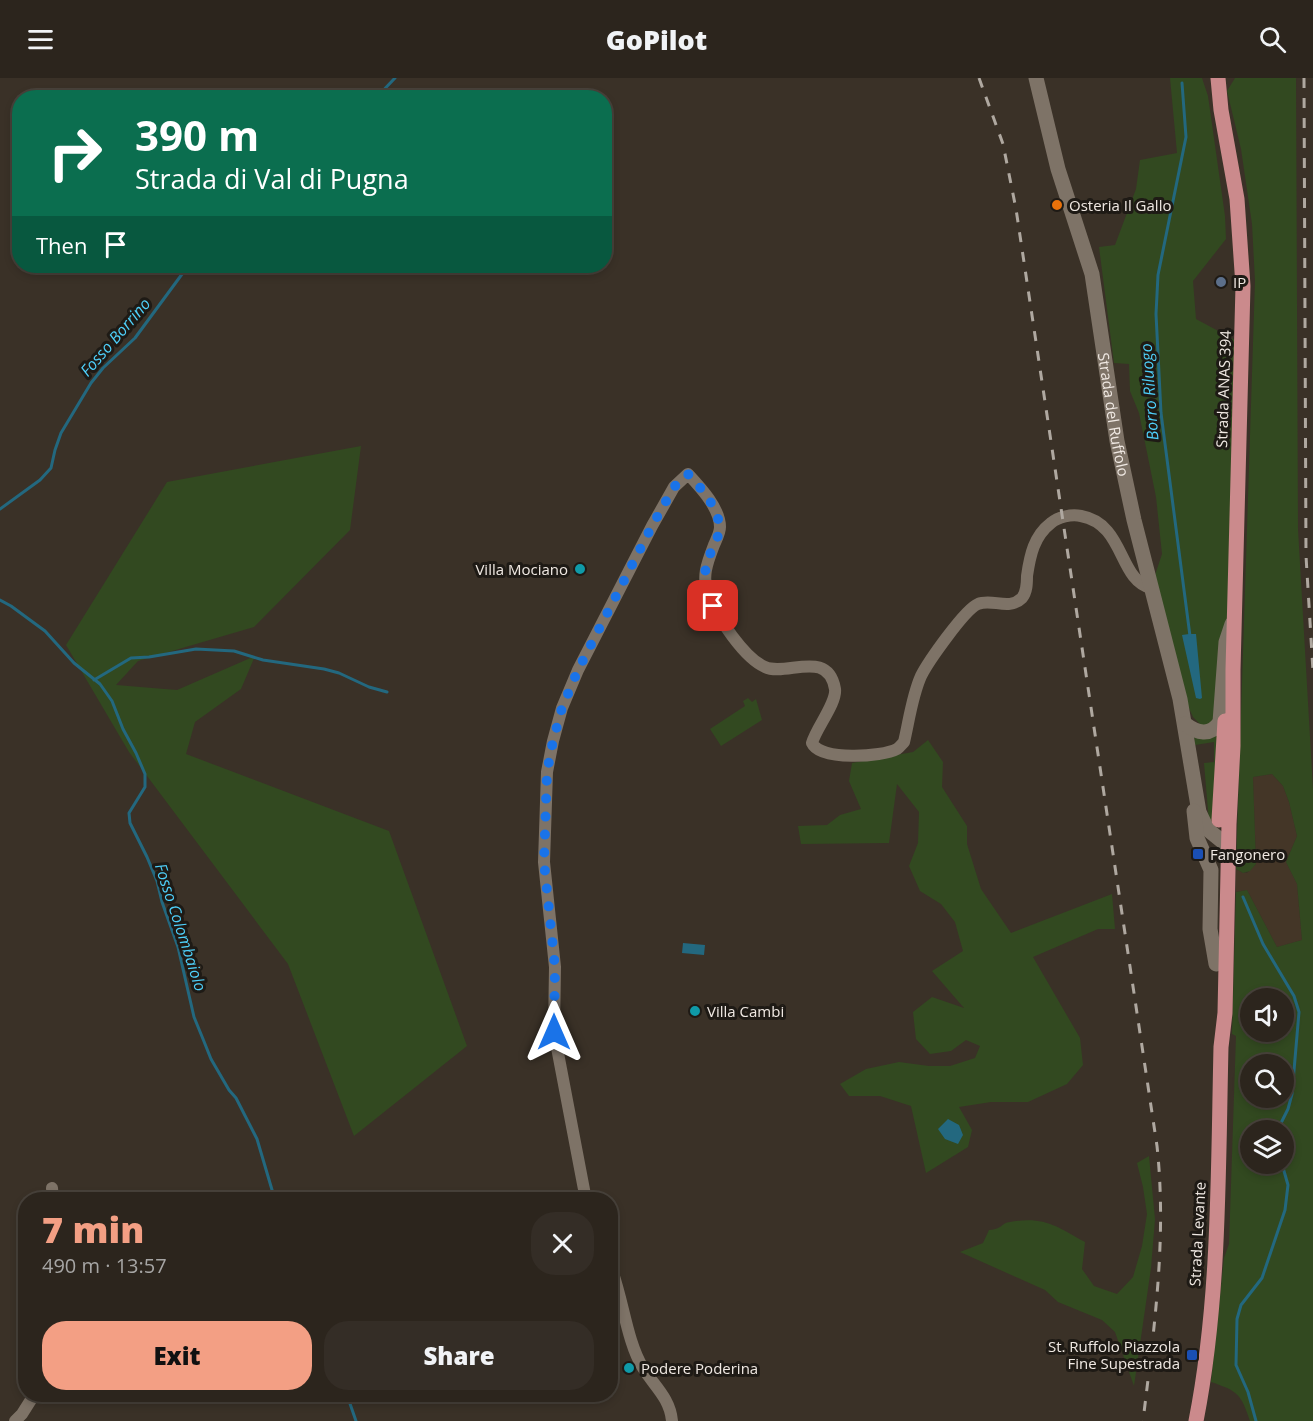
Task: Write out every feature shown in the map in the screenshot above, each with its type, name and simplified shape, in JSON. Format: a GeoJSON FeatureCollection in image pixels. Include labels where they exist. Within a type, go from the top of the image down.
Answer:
{"type":"FeatureCollection","features":[{"type":"Feature","properties":{"kind":"main road","name":"Strada ANAS 394"},"geometry":{"type":"LineString","coordinates":[[1208,78],[1221,110]]}},
{"type":"Feature","properties":{"kind":"main road","name":"Strada ANAS 394"},"geometry":{"type":"LineString","coordinates":[[1218,78],[1221,110],[1237,199],[1243,271],[1233,670],[1223,733],[1221,845]]}},
{"type":"Feature","properties":{"kind":"main road","name":"Strada Levante"},"geometry":{"type":"LineString","coordinates":[[1221,845],[1215,964],[1221,1047]]}},
{"type":"Feature","properties":{"kind":"main road","name":"Strada Levante"},"geometry":{"type":"LineString","coordinates":[[1196,1421],[1206,1358],[1212,1290],[1221,1047],[1225,1001],[1221,845]]}},
{"type":"Feature","properties":{"kind":"street","name":"Strada del Ruffolo"},"geometry":{"type":"LineString","coordinates":[[1036,78],[1058,169],[1090,267],[1117,441],[1185,724],[1202,821],[1221,845]]}},
{"type":"Feature","properties":{"kind":"street"},"geometry":{"type":"LineString","coordinates":[[584,1192],[554,1032],[555,967],[544,862],[547,772],[562,708],[578,670],[674,487],[688,474],[706,493],[718,518],[720,528],[705,570],[704,582],[709,597],[729,632],[757,663],[767,669],[807,666],[819,667],[828,674],[835,690],[834,698],[812,743],[817,750],[828,754],[853,756],[884,752],[896,749],[904,742],[922,674],[961,618],[974,606],[983,603],[998,605],[1013,603],[1022,597],[1026,591],[1029,562],[1036,539],[1054,520],[1077,515],[1098,522],[1113,538],[1138,582],[1151,588]]}},
{"type":"Feature","properties":{"kind":"street"},"geometry":{"type":"LineString","coordinates":[[1185,724],[1203,733],[1215,729],[1220,722],[1226,642],[1234,620]]}},
{"type":"Feature","properties":{"kind":"street","name":"Strada del Ruffolo"},"geometry":{"type":"LineString","coordinates":[[1189,752],[1195,825],[1200,846],[1212,874],[1210,928],[1215,964]]}},
{"type":"Feature","properties":{"kind":"street"},"geometry":{"type":"LineString","coordinates":[[1200,846],[1208,850],[1221,845]]}},
{"type":"Feature","properties":{"kind":"street"},"geometry":{"type":"LineString","coordinates":[[618,1291],[643,1369],[667,1402],[672,1421]]}},
{"type":"Feature","properties":{"kind":"street"},"geometry":{"type":"LineString","coordinates":[[15,1421],[30,1402]]}},
{"type":"Feature","properties":{"kind":"shaded area"},"geometry":{"type":"Polygon","coordinates":[[[1272,774],[1283,786],[1297,836],[1286,862],[1297,884],[1302,940],[1277,947],[1247,890],[1236,892],[1236,869],[1247,873],[1256,864],[1253,777],[1272,774]]]}},
{"type":"Feature","properties":{"kind":"green space"},"geometry":{"type":"Polygon","coordinates":[[[1170,78],[1202,78],[1208,96],[1225,216],[1226,239],[1193,281],[1196,319],[1235,340],[1229,618],[1217,713],[1209,725],[1201,725],[1193,717],[1188,706],[1154,578],[1162,554],[1156,497],[1139,413],[1130,391],[1129,364],[1114,363],[1099,247],[1115,245],[1136,189],[1140,160],[1177,153],[1170,78]]]}},
{"type":"Feature","properties":{"kind":"green space"},"geometry":{"type":"Polygon","coordinates":[[[1235,78],[1296,78],[1298,529],[1313,789],[1313,1421],[1250,1421],[1241,1399],[1233,1391],[1211,1382],[1224,1258],[1229,1244],[1236,1036],[1232,1034],[1236,892],[1247,890],[1277,947],[1302,940],[1297,884],[1286,862],[1297,836],[1283,786],[1272,774],[1253,777],[1256,864],[1250,871],[1243,873],[1236,869],[1255,281],[1252,224],[1241,149],[1227,91],[1235,78]]]}},
{"type":"Feature","properties":{"kind":"green space"},"geometry":{"type":"Polygon","coordinates":[[[361,446],[350,530],[254,627],[138,661],[116,685],[177,690],[255,656],[241,689],[195,722],[186,754],[389,831],[467,1046],[354,1136],[288,964],[129,752],[66,645],[167,482],[361,446]]]}},
{"type":"Feature","properties":{"kind":"green space"},"geometry":{"type":"Polygon","coordinates":[[[748,698],[752,702],[756,699],[762,720],[721,746],[710,729],[745,706],[743,701],[748,698]]]}},
{"type":"Feature","properties":{"kind":"green space"},"geometry":{"type":"Polygon","coordinates":[[[1220,734],[1216,829],[1209,822],[1204,763],[1214,762],[1214,742],[1195,745],[1194,736],[1220,734]]]}},
{"type":"Feature","properties":{"kind":"green space"},"geometry":{"type":"Polygon","coordinates":[[[928,740],[943,762],[942,787],[967,826],[967,844],[981,889],[1011,933],[1112,894],[1115,929],[1098,929],[1033,957],[1080,1038],[1083,1065],[1067,1084],[1028,1102],[991,1102],[959,1107],[972,1130],[968,1147],[926,1173],[911,1106],[880,1096],[849,1096],[840,1084],[866,1069],[899,1062],[950,1066],[975,1058],[980,1046],[966,1040],[951,1051],[930,1054],[916,1039],[913,1012],[932,997],[964,1008],[932,971],[963,951],[955,922],[941,904],[920,891],[909,866],[918,843],[919,812],[897,784],[889,843],[801,844],[798,826],[827,825],[840,815],[861,809],[849,781],[852,763],[913,752],[928,740]]]}},
{"type":"Feature","properties":{"kind":"green space"},"geometry":{"type":"Polygon","coordinates":[[[1149,1156],[1155,1219],[1151,1268],[1134,1386],[1115,1332],[1102,1320],[1058,1302],[1045,1290],[960,1252],[983,1243],[989,1230],[1007,1223],[1022,1220],[1041,1221],[1085,1242],[1082,1269],[1094,1286],[1117,1294],[1133,1277],[1142,1246],[1147,1214],[1137,1163],[1149,1156]]]}},
{"type":"Feature","properties":{"kind":"water"},"geometry":{"type":"Polygon","coordinates":[[[1196,634],[1202,698],[1200,699],[1196,698],[1182,635],[1196,634]]]}},
{"type":"Feature","properties":{"kind":"water"},"geometry":{"type":"Polygon","coordinates":[[[683,943],[705,945],[704,955],[682,953],[683,943]]]}},
{"type":"Feature","properties":{"kind":"water"},"geometry":{"type":"Polygon","coordinates":[[[948,1119],[959,1125],[963,1135],[958,1144],[945,1139],[938,1129],[948,1119]]]}},
{"type":"Feature","properties":{"kind":"waterway","name":"Fosso Borrino"},"geometry":{"type":"LineString","coordinates":[[384,90],[395,78]]}},
{"type":"Feature","properties":{"kind":"waterway","name":"Borro Riluogo"},"geometry":{"type":"LineString","coordinates":[[1182,83],[1186,137],[1158,275],[1156,314],[1161,413],[1190,636]]}},
{"type":"Feature","properties":{"kind":"waterway","name":"Fosso Borrino"},"geometry":{"type":"LineString","coordinates":[[0,509],[40,480],[51,468],[61,433],[91,383],[103,368],[135,338],[183,273]]}},
{"type":"Feature","properties":{"kind":"waterway","name":"Fosso Colombaiolo"},"geometry":{"type":"LineString","coordinates":[[0,600],[45,631],[74,663],[100,684],[112,701],[136,753],[145,774],[145,787],[129,813],[130,823],[157,881],[178,947],[194,1017],[211,1059],[236,1098],[257,1139],[273,1192]]}},
{"type":"Feature","properties":{"kind":"waterway"},"geometry":{"type":"LineString","coordinates":[[94,680],[131,658],[196,649],[234,651],[263,660],[324,669],[387,692]]}},
{"type":"Feature","properties":{"kind":"waterway","name":"Borro Riluogo"},"geometry":{"type":"LineString","coordinates":[[1243,897],[1263,944],[1294,996],[1299,1012],[1292,1094],[1282,1120]]}},
{"type":"Feature","properties":{"kind":"waterway","name":"Borro Riluogo"},"geometry":{"type":"LineString","coordinates":[[1256,1421],[1248,1392],[1236,1365],[1237,1319],[1241,1305],[1262,1278],[1285,1210],[1288,1185],[1285,1174]]}},
{"type":"Feature","properties":{"kind":"waterway","name":"Fosso Colombaiolo"},"geometry":{"type":"LineString","coordinates":[[349,1402],[356,1421]]}},
{"type":"Feature","properties":{"kind":"railway"},"geometry":{"type":"LineString","coordinates":[[979,78],[1003,144],[1016,209],[1157,1146],[1161,1215],[1160,1250],[1143,1421]]}},
{"type":"Feature","properties":{"kind":"railway"},"geometry":{"type":"LineString","coordinates":[[1304,78],[1306,556],[1313,671]]}},
{"type":"Feature","properties":{"kind":"place","name":"Osteria Il Gallo"},"geometry":{"type":"Point","coordinates":[1057,205]}},
{"type":"Feature","properties":{"kind":"place","name":"IP"},"geometry":{"type":"Point","coordinates":[1221,282]}},
{"type":"Feature","properties":{"kind":"place","name":"Villa Mociano"},"geometry":{"type":"Point","coordinates":[580,569]}},
{"type":"Feature","properties":{"kind":"place","name":"Fangonero"},"geometry":{"type":"Point","coordinates":[1198,854]}},
{"type":"Feature","properties":{"kind":"place","name":"Villa Cambi"},"geometry":{"type":"Point","coordinates":[695,1011]}},
{"type":"Feature","properties":{"kind":"place","name":"St. Ruffolo Piazzola Fine Supestrada"},"geometry":{"type":"Point","coordinates":[1192,1355]}},
{"type":"Feature","properties":{"kind":"place","name":"Podere Poderina"},"geometry":{"type":"Point","coordinates":[629,1368]}},
{"type":"Feature","properties":{"kind":"route"},"geometry":{"type":"LineString","coordinates":[[554,1032],[555,967],[544,862],[547,772],[553,741],[562,708],[578,670],[652,526],[674,487],[688,474],[706,493],[718,518],[720,528],[705,570],[704,582],[713,606]]}}]}
